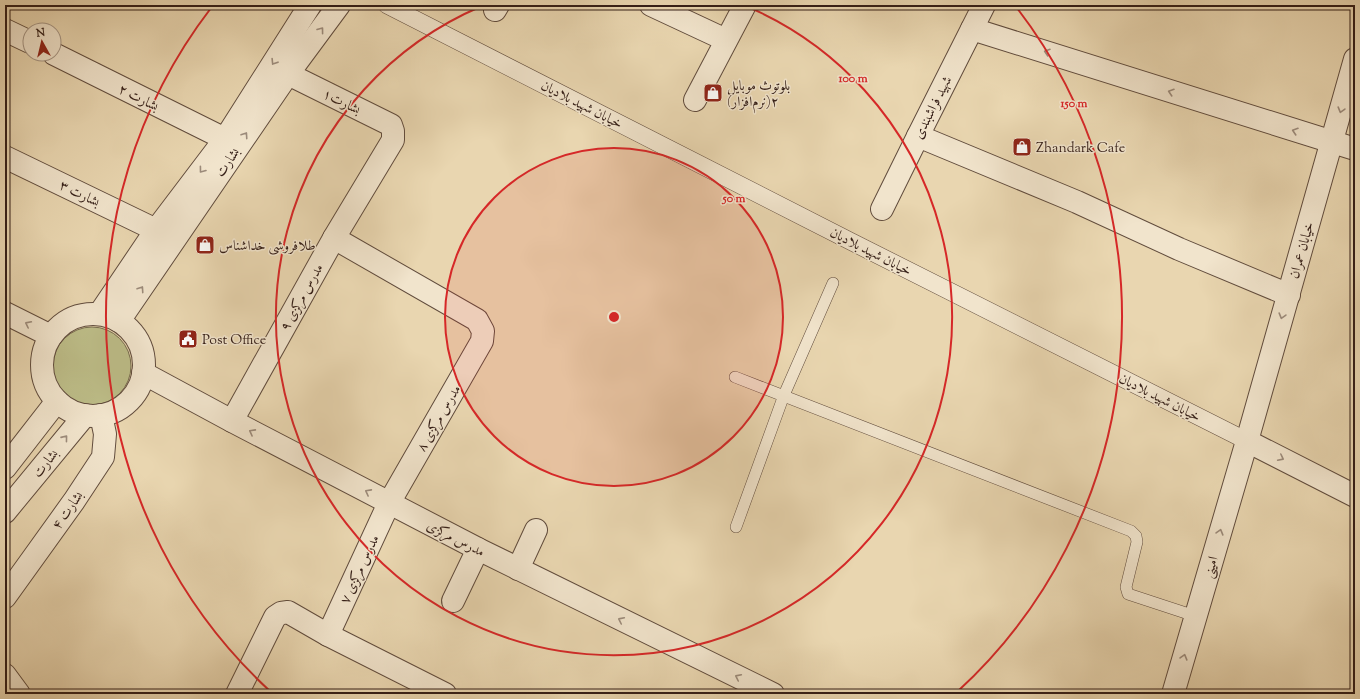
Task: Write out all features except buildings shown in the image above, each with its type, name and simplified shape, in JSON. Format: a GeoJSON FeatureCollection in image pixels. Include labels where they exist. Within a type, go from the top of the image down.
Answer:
{"type":"FeatureCollection","features":[{"type":"Feature","properties":{"kind":"street","name":"بشارت"},"geometry":{"type":"LineString","coordinates":[[109,317],[156,230],[225,139],[310,5]]}},
{"type":"Feature","properties":{"kind":"street","name":"بشارت"},"geometry":{"type":"LineString","coordinates":[[109,317],[339,5]]}},
{"type":"Feature","properties":{"kind":"street","name":"خیابان شهید بلادیان"},"geometry":{"type":"LineString","coordinates":[[387,5],[1355,496]]}},
{"type":"Feature","properties":{"kind":"street"},"geometry":{"type":"LineString","coordinates":[[651,5],[726,40]]}},
{"type":"Feature","properties":{"kind":"street"},"geometry":{"type":"LineString","coordinates":[[695,100],[745,5]]}},
{"type":"Feature","properties":{"kind":"street","name":"شهید فراشبندی"},"geometry":{"type":"LineString","coordinates":[[882,209],[984,5]]}},
{"type":"Feature","properties":{"kind":"street"},"geometry":{"type":"LineString","coordinates":[[972,29],[1355,149]]}},
{"type":"Feature","properties":{"kind":"street"},"geometry":{"type":"LineString","coordinates":[[5,30],[22,38]]}},
{"type":"Feature","properties":{"kind":"street","name":"بشارت ۲"},"geometry":{"type":"LineString","coordinates":[[62,58],[225,139]]}},
{"type":"Feature","properties":{"kind":"street","name":"خیابان عمران"},"geometry":{"type":"LineString","coordinates":[[1247,441],[1355,59]]}},
{"type":"Feature","properties":{"kind":"street","name":"بشارت۱"},"geometry":{"type":"LineString","coordinates":[[288,74],[391,125],[393,131]]}},
{"type":"Feature","properties":{"kind":"street","name":"مدرس مرکزی ۹"},"geometry":{"type":"LineString","coordinates":[[232,421],[334,238],[393,140],[393,131]]}},
{"type":"Feature","properties":{"kind":"street"},"geometry":{"type":"LineString","coordinates":[[918,136],[1077,202],[1179,249],[1289,295]]}},
{"type":"Feature","properties":{"kind":"street","name":"بشارت ۳"},"geometry":{"type":"LineString","coordinates":[[5,157],[156,230]]}},
{"type":"Feature","properties":{"kind":"street","name":"مدرس مرکزی ۸"},"geometry":{"type":"LineString","coordinates":[[334,238],[477,320],[483,331],[482,341],[389,503]]}},
{"type":"Feature","properties":{"kind":"street"},"geometry":{"type":"LineString","coordinates":[[5,313],[51,336]]}},
{"type":"Feature","properties":{"kind":"street"},"geometry":{"type":"LineString","coordinates":[[85,315],[109,317],[123,324],[133,334],[140,346],[144,359],[144,373],[138,388],[129,401],[116,410],[93,415],[70,410],[57,401],[45,381],[42,369],[46,346],[51,336],[60,326],[72,319],[85,315]]}},
{"type":"Feature","properties":{"kind":"street","name":"مدرس مرکزی"},"geometry":{"type":"LineString","coordinates":[[144,373],[232,421],[478,549],[773,694]]}},
{"type":"Feature","properties":{"kind":"street","name":"بشارت"},"geometry":{"type":"LineString","coordinates":[[5,468],[57,401]]}},
{"type":"Feature","properties":{"kind":"street","name":"بشارت"},"geometry":{"type":"LineString","coordinates":[[5,512],[93,415]]}},
{"type":"Feature","properties":{"kind":"street","name":"بشارت ۴"},"geometry":{"type":"LineString","coordinates":[[5,597],[74,501],[103,457],[105,434],[93,415]]}},
{"type":"Feature","properties":{"kind":"street","name":"امینی"},"geometry":{"type":"LineString","coordinates":[[1173,694],[1247,441]]}},
{"type":"Feature","properties":{"kind":"street","name":"مدرس مرکزی ۷"},"geometry":{"type":"LineString","coordinates":[[328,635],[389,503]]}},
{"type":"Feature","properties":{"kind":"street"},"geometry":{"type":"LineString","coordinates":[[518,569],[536,530]]}},
{"type":"Feature","properties":{"kind":"street"},"geometry":{"type":"LineString","coordinates":[[453,601],[478,549]]}},
{"type":"Feature","properties":{"kind":"street"},"geometry":{"type":"LineString","coordinates":[[237,694],[275,617],[281,613],[288,612],[328,635],[445,694]]}},
{"type":"Feature","properties":{"kind":"street"},"geometry":{"type":"LineString","coordinates":[[5,675],[19,694]]}},
{"type":"Feature","properties":{"kind":"lane"},"geometry":{"type":"LineString","coordinates":[[736,527],[784,396],[833,282]]}},
{"type":"Feature","properties":{"kind":"lane"},"geometry":{"type":"LineString","coordinates":[[735,377],[1131,531],[1136,536],[1137,542],[1126,587],[1128,594],[1195,616]]}},
{"type":"Feature","properties":{"kind":"green space"},"geometry":{"type":"Polygon","coordinates":[[[92,327],[107,330],[114,334],[124,344],[128,351],[131,366],[128,381],[124,388],[114,398],[107,402],[92,405],[77,402],[70,398],[60,388],[56,381],[53,366],[56,351],[60,344],[70,334],[77,330],[92,327]]]}},
{"type":"Feature","properties":{"kind":"place","name":"بلوتوث موبایل (نرم‌افزار)۲"},"geometry":{"type":"Point","coordinates":[713,93]}},
{"type":"Feature","properties":{"kind":"place","name":"Zhandark Cafe"},"geometry":{"type":"Point","coordinates":[1022,147]}},
{"type":"Feature","properties":{"kind":"place","name":"طلافروشی خداشناس"},"geometry":{"type":"Point","coordinates":[205,245]}},
{"type":"Feature","properties":{"kind":"place","name":"Post Office"},"geometry":{"type":"Point","coordinates":[188,339]}}]}
